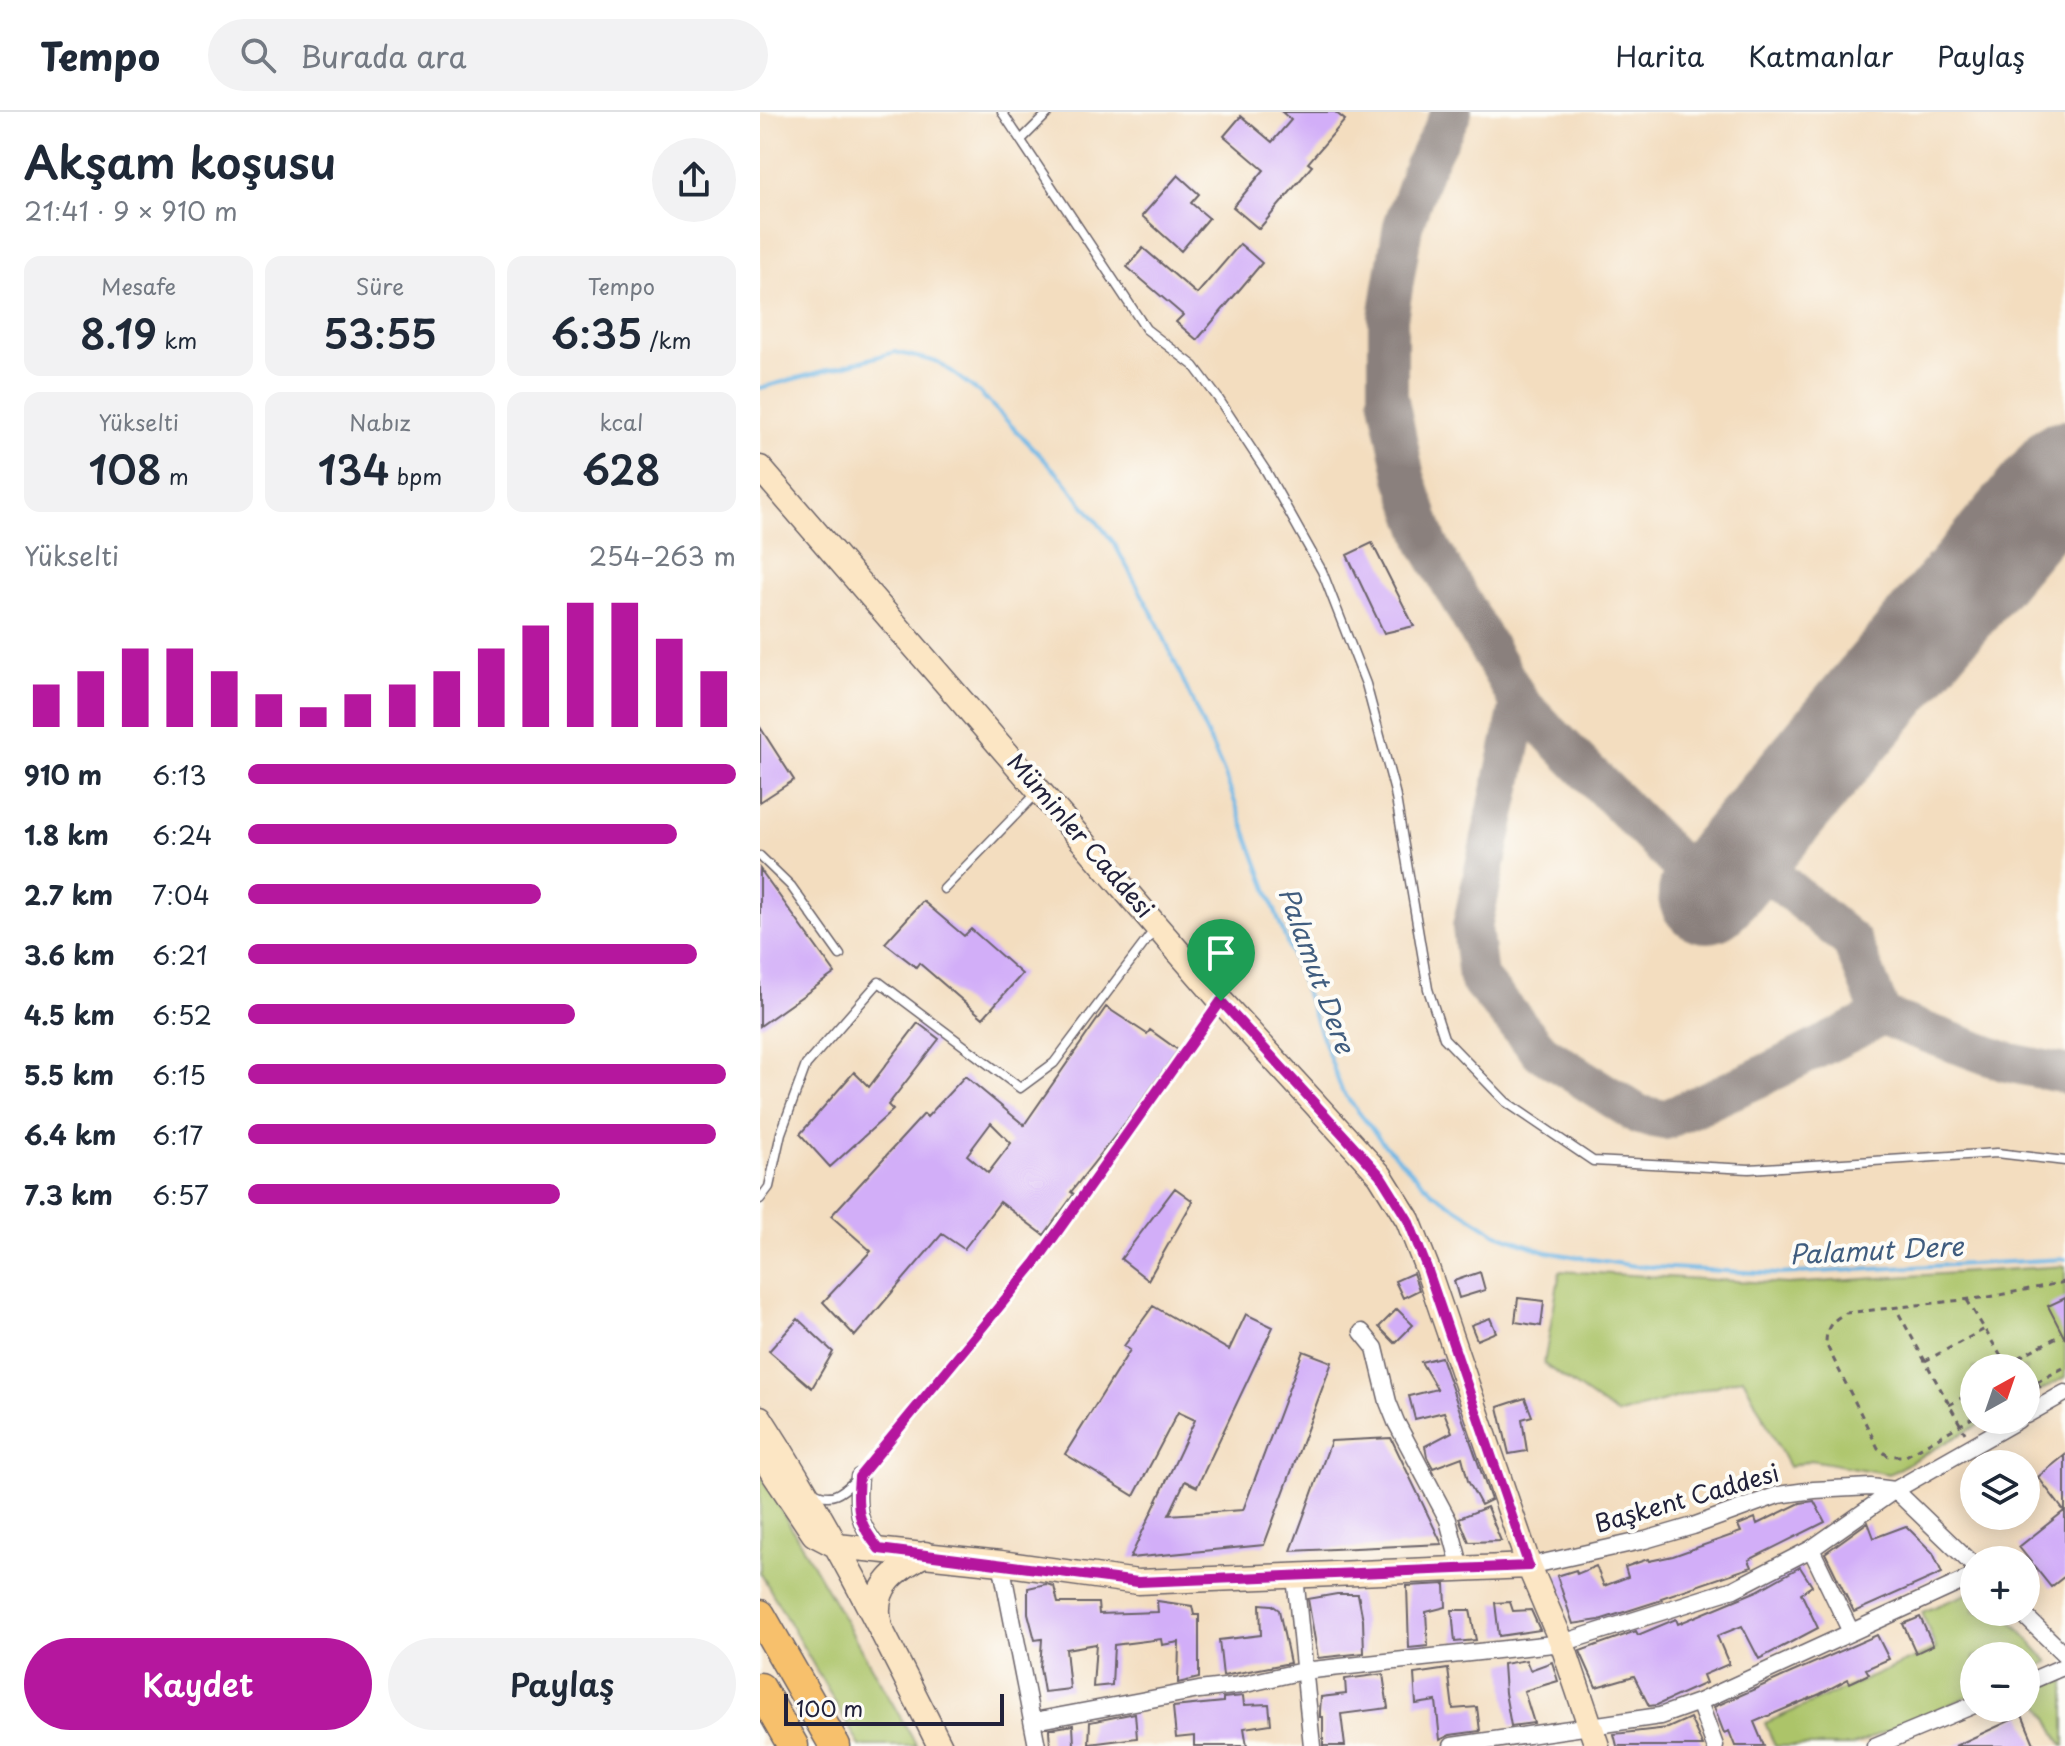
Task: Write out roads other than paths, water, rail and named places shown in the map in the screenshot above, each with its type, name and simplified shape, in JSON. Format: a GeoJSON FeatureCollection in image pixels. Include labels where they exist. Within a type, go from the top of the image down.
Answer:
{"type":"FeatureCollection","features":[{"type":"Feature","properties":{"kind":"highway"},"geometry":{"type":"LineString","coordinates":[[760,1615],[835,1746]]}},
{"type":"Feature","properties":{"kind":"highway"},"geometry":{"type":"LineString","coordinates":[[760,1688],[793,1746]]}},
{"type":"Feature","properties":{"kind":"street","name":"Müminler Caddesi"},"geometry":{"type":"LineString","coordinates":[[760,468],[1221,1001],[1380,1175],[1408,1220],[1427,1268],[1529,1566],[1562,1643],[1594,1736]]}},
{"type":"Feature","properties":{"kind":"street"},"geometry":{"type":"LineString","coordinates":[[1362,1332],[1375,1348],[1388,1402],[1407,1446],[1448,1520],[1461,1569]]}},
{"type":"Feature","properties":{"kind":"street"},"geometry":{"type":"LineString","coordinates":[[2040,1407],[2065,1393]]}},
{"type":"Feature","properties":{"kind":"street"},"geometry":{"type":"LineString","coordinates":[[760,1418],[805,1488],[837,1546],[940,1746]]}},
{"type":"Feature","properties":{"kind":"street"},"geometry":{"type":"LineString","coordinates":[[1034,1721],[1241,1685],[1303,1671],[1562,1643],[1734,1589],[1811,1549],[1895,1490],[1993,1434]]}},
{"type":"Feature","properties":{"kind":"street"},"geometry":{"type":"LineString","coordinates":[[760,1453],[814,1534],[837,1546],[1001,1563],[1138,1582],[1529,1566]]}},
{"type":"Feature","properties":{"kind":"street"},"geometry":{"type":"LineString","coordinates":[[859,1477],[856,1505],[864,1530],[879,1549]]}},
{"type":"Feature","properties":{"kind":"street","name":"Başkent Caddesi"},"geometry":{"type":"LineString","coordinates":[[1529,1566],[1645,1540],[1795,1492],[1871,1487],[1895,1490]]}},
{"type":"Feature","properties":{"kind":"street"},"geometry":{"type":"LineString","coordinates":[[1895,1490],[1960,1553]]}},
{"type":"Feature","properties":{"kind":"street"},"geometry":{"type":"LineString","coordinates":[[1811,1549],[1851,1632]]}},
{"type":"Feature","properties":{"kind":"street"},"geometry":{"type":"LineString","coordinates":[[880,1628],[877,1610],[880,1590],[901,1567],[925,1554]]}},
{"type":"Feature","properties":{"kind":"street"},"geometry":{"type":"LineString","coordinates":[[1001,1563],[1037,1746]]}},
{"type":"Feature","properties":{"kind":"street"},"geometry":{"type":"LineString","coordinates":[[1295,1576],[1312,1746]]}},
{"type":"Feature","properties":{"kind":"street"},"geometry":{"type":"LineString","coordinates":[[1452,1746],[1594,1736],[1660,1716],[1699,1702],[1960,1582]]}},
{"type":"Feature","properties":{"kind":"street"},"geometry":{"type":"LineString","coordinates":[[2035,1626],[2065,1655]]}},
{"type":"Feature","properties":{"kind":"street"},"geometry":{"type":"LineString","coordinates":[[2040,1677],[2065,1666]]}},
{"type":"Feature","properties":{"kind":"street"},"geometry":{"type":"LineString","coordinates":[[1699,1702],[1715,1746]]}},
{"type":"Feature","properties":{"kind":"street"},"geometry":{"type":"LineString","coordinates":[[1875,1746],[1960,1711]]}},
{"type":"Feature","properties":{"kind":"lane"},"geometry":{"type":"LineString","coordinates":[[1002,112],[1146,329],[1194,366],[1218,398],[1266,471],[1322,571],[1366,684],[1395,792],[1428,989],[1444,1038],[1506,1102],[1593,1161],[1749,1169],[1997,1153],[2065,1161]]}},
{"type":"Feature","properties":{"kind":"lane"},"geometry":{"type":"LineString","coordinates":[[1021,140],[1049,112]]}},
{"type":"Feature","properties":{"kind":"lane"},"geometry":{"type":"LineString","coordinates":[[944,889],[1040,790]]}},
{"type":"Feature","properties":{"kind":"lane"},"geometry":{"type":"LineString","coordinates":[[760,856],[791,886],[840,955]]}},
{"type":"Feature","properties":{"kind":"lane"},"geometry":{"type":"LineString","coordinates":[[760,1199],[769,1187],[781,1133],[806,1065],[879,982],[1020,1088],[1054,1063],[1158,925]]}},
{"type":"Feature","properties":{"kind":"lane"},"geometry":{"type":"LineString","coordinates":[[805,1488],[823,1497],[838,1495],[859,1477],[1036,1262],[1221,1001]]}},
{"type":"Feature","properties":{"kind":"waterway","name":"Palamut Dere"},"geometry":{"type":"LineString","coordinates":[[760,388],[895,352],[938,362],[980,393],[1063,479],[1114,543],[1158,624],[1223,770],[1342,1091],[1383,1143],[1432,1192],[1497,1234],[1547,1252],[1635,1266],[1778,1274],[2065,1259]]}}]}
